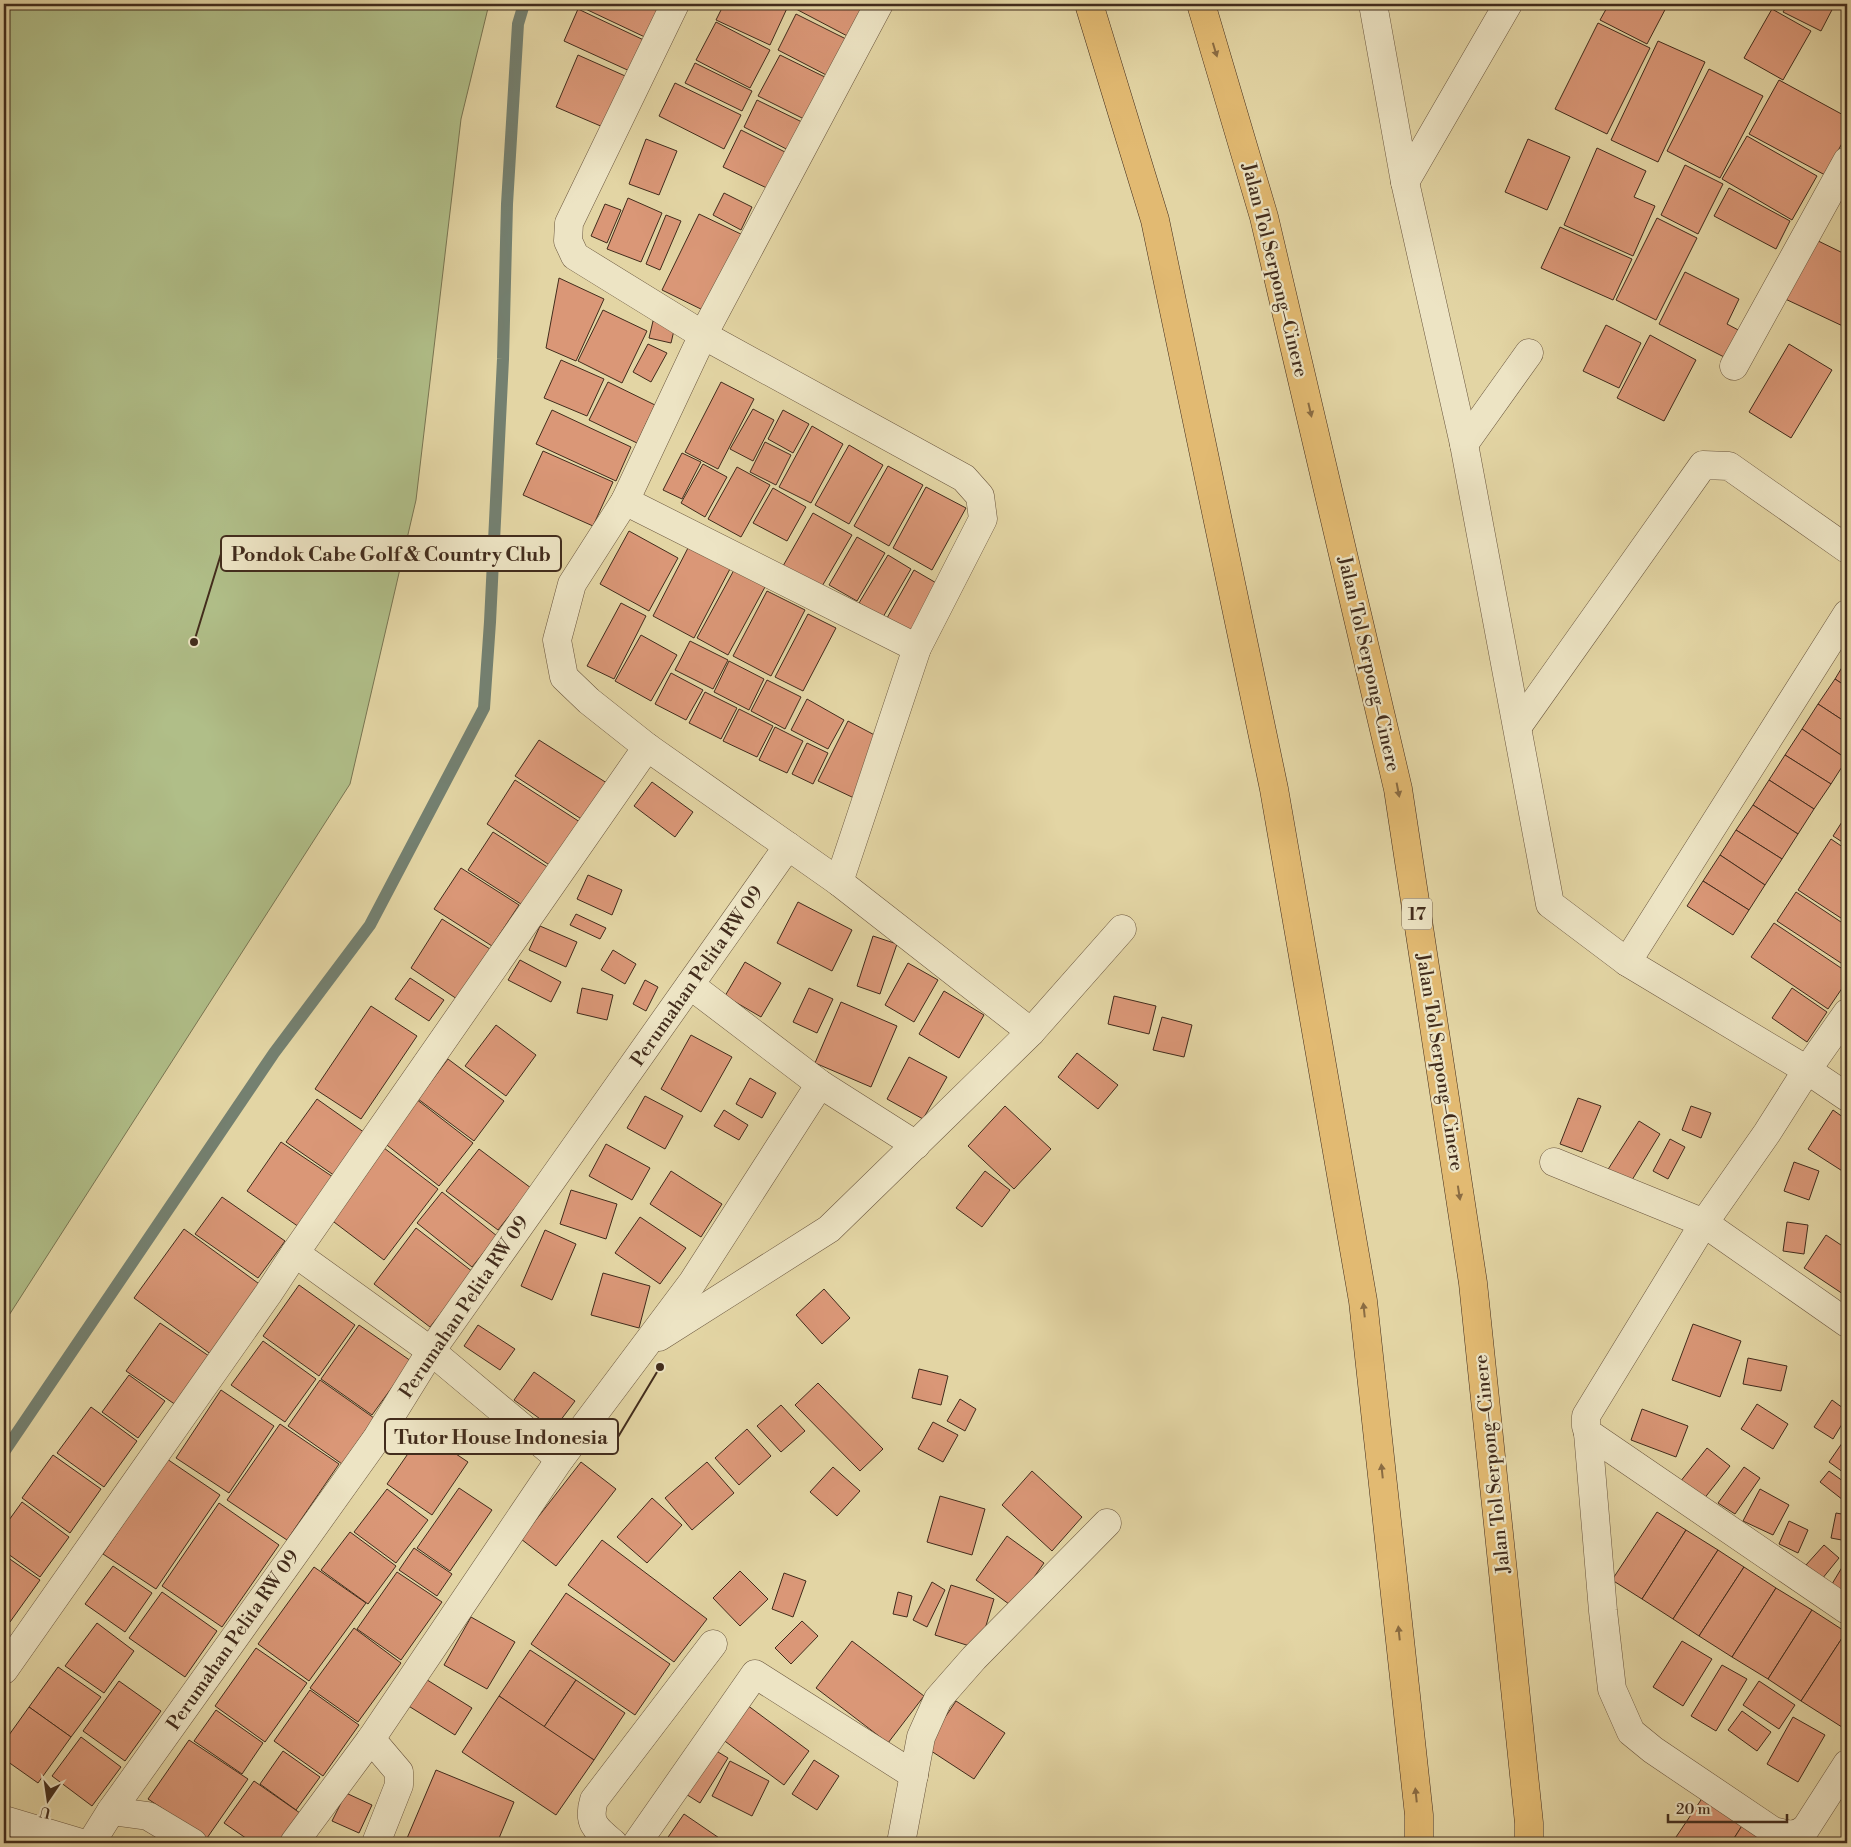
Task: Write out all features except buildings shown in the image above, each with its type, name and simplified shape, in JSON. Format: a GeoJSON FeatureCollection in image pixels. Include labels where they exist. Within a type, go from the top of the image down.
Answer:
{"type":"FeatureCollection","features":[{"type":"Feature","properties":{"kind":"highway"},"geometry":{"type":"LineString","coordinates":[[1089,4],[1155,220],[1274,789],[1363,1301],[1418,1806],[1419,1843]]}},
{"type":"Feature","properties":{"kind":"highway","name":"Jalan Tol Serpong–Cinere"},"geometry":{"type":"LineString","coordinates":[[1201,4],[1264,216],[1398,789],[1473,1283],[1529,1822],[1529,1843]]}},
{"type":"Feature","properties":{"kind":"street"},"geometry":{"type":"LineString","coordinates":[[675,4],[569,223],[568,241],[575,256],[702,335],[964,478],[980,496],[983,519],[917,648],[839,882]]}},
{"type":"Feature","properties":{"kind":"street"},"geometry":{"type":"LineString","coordinates":[[879,4],[702,335],[625,501],[572,584],[557,640],[564,677],[589,701],[647,747],[839,882],[1031,1032]]}},
{"type":"Feature","properties":{"kind":"street"},"geometry":{"type":"LineString","coordinates":[[1373,4],[1405,182],[1464,444],[1550,904],[1627,962],[1808,1070],[1847,1097]]}},
{"type":"Feature","properties":{"kind":"street"},"geometry":{"type":"LineString","coordinates":[[1405,182],[1508,4]]}},
{"type":"Feature","properties":{"kind":"street"},"geometry":{"type":"LineString","coordinates":[[1734,366],[1847,161]]}},
{"type":"Feature","properties":{"kind":"street"},"geometry":{"type":"LineString","coordinates":[[1464,444],[1529,354]]}},
{"type":"Feature","properties":{"kind":"street"},"geometry":{"type":"LineString","coordinates":[[1518,726],[1703,466],[1729,466],[1847,549]]}},
{"type":"Feature","properties":{"kind":"street"},"geometry":{"type":"LineString","coordinates":[[625,501],[917,648]]}},
{"type":"Feature","properties":{"kind":"street"},"geometry":{"type":"LineString","coordinates":[[1627,962],[1847,614]]}},
{"type":"Feature","properties":{"kind":"street"},"geometry":{"type":"LineString","coordinates":[[4,1670],[268,1294],[295,1252],[647,747]]}},
{"type":"Feature","properties":{"kind":"street","name":"Perumahan Pelita RW 09"},"geometry":{"type":"LineString","coordinates":[[91,1843],[111,1811],[377,1438],[431,1351],[788,846]]}},
{"type":"Feature","properties":{"kind":"street"},"geometry":{"type":"LineString","coordinates":[[645,1346],[829,1229],[1031,1032],[1122,930]]}},
{"type":"Feature","properties":{"kind":"street"},"geometry":{"type":"LineString","coordinates":[[690,985],[820,1084],[916,1145]]}},
{"type":"Feature","properties":{"kind":"street"},"geometry":{"type":"LineString","coordinates":[[1847,1013],[1704,1223],[1586,1416],[1603,1612],[1612,1689],[1632,1732],[1653,1750],[1773,1831],[1790,1835],[1798,1834],[1806,1828],[1847,1764]]}},
{"type":"Feature","properties":{"kind":"street"},"geometry":{"type":"LineString","coordinates":[[294,1843],[371,1740],[560,1459],[692,1283],[820,1084]]}},
{"type":"Feature","properties":{"kind":"street"},"geometry":{"type":"LineString","coordinates":[[1554,1162],[1704,1223],[1847,1323]]}},
{"type":"Feature","properties":{"kind":"street"},"geometry":{"type":"LineString","coordinates":[[295,1252],[431,1351],[560,1459]]}},
{"type":"Feature","properties":{"kind":"street"},"geometry":{"type":"LineString","coordinates":[[1588,1433],[1847,1610]]}},
{"type":"Feature","properties":{"kind":"street"},"geometry":{"type":"LineString","coordinates":[[901,1843],[921,1737],[938,1699],[974,1658],[1107,1523]]}},
{"type":"Feature","properties":{"kind":"street"},"geometry":{"type":"LineString","coordinates":[[614,1843],[593,1822],[590,1812],[594,1800],[713,1644]]}},
{"type":"Feature","properties":{"kind":"street"},"geometry":{"type":"LineString","coordinates":[[637,1843],[755,1674],[914,1775]]}},
{"type":"Feature","properties":{"kind":"street"},"geometry":{"type":"LineString","coordinates":[[371,1740],[399,1772],[400,1785],[376,1843]]}},
{"type":"Feature","properties":{"kind":"street"},"geometry":{"type":"LineString","coordinates":[[111,1811],[148,1816],[193,1843]]}},
{"type":"Feature","properties":{"kind":"street"},"geometry":{"type":"LineString","coordinates":[[4,1820],[29,1836],[81,1843]]}},
{"type":"Feature","properties":{"kind":"green space"},"geometry":{"type":"Polygon","coordinates":[[[4,4],[489,4],[461,119],[416,500],[350,784],[4,1323],[4,4]]]}},
{"type":"Feature","properties":{"kind":"waterway"},"geometry":{"type":"LineString","coordinates":[[4,1452],[274,1053],[370,925],[484,708],[503,359],[507,204],[518,24],[524,4]]}},
{"type":"Feature","properties":{"kind":"place","name":"Pondok Cabe Golf & Country Club"},"geometry":{"type":"Point","coordinates":[194,642]}},
{"type":"Feature","properties":{"kind":"place","name":"Tutor House Indonesia"},"geometry":{"type":"Point","coordinates":[660,1367]}}]}
